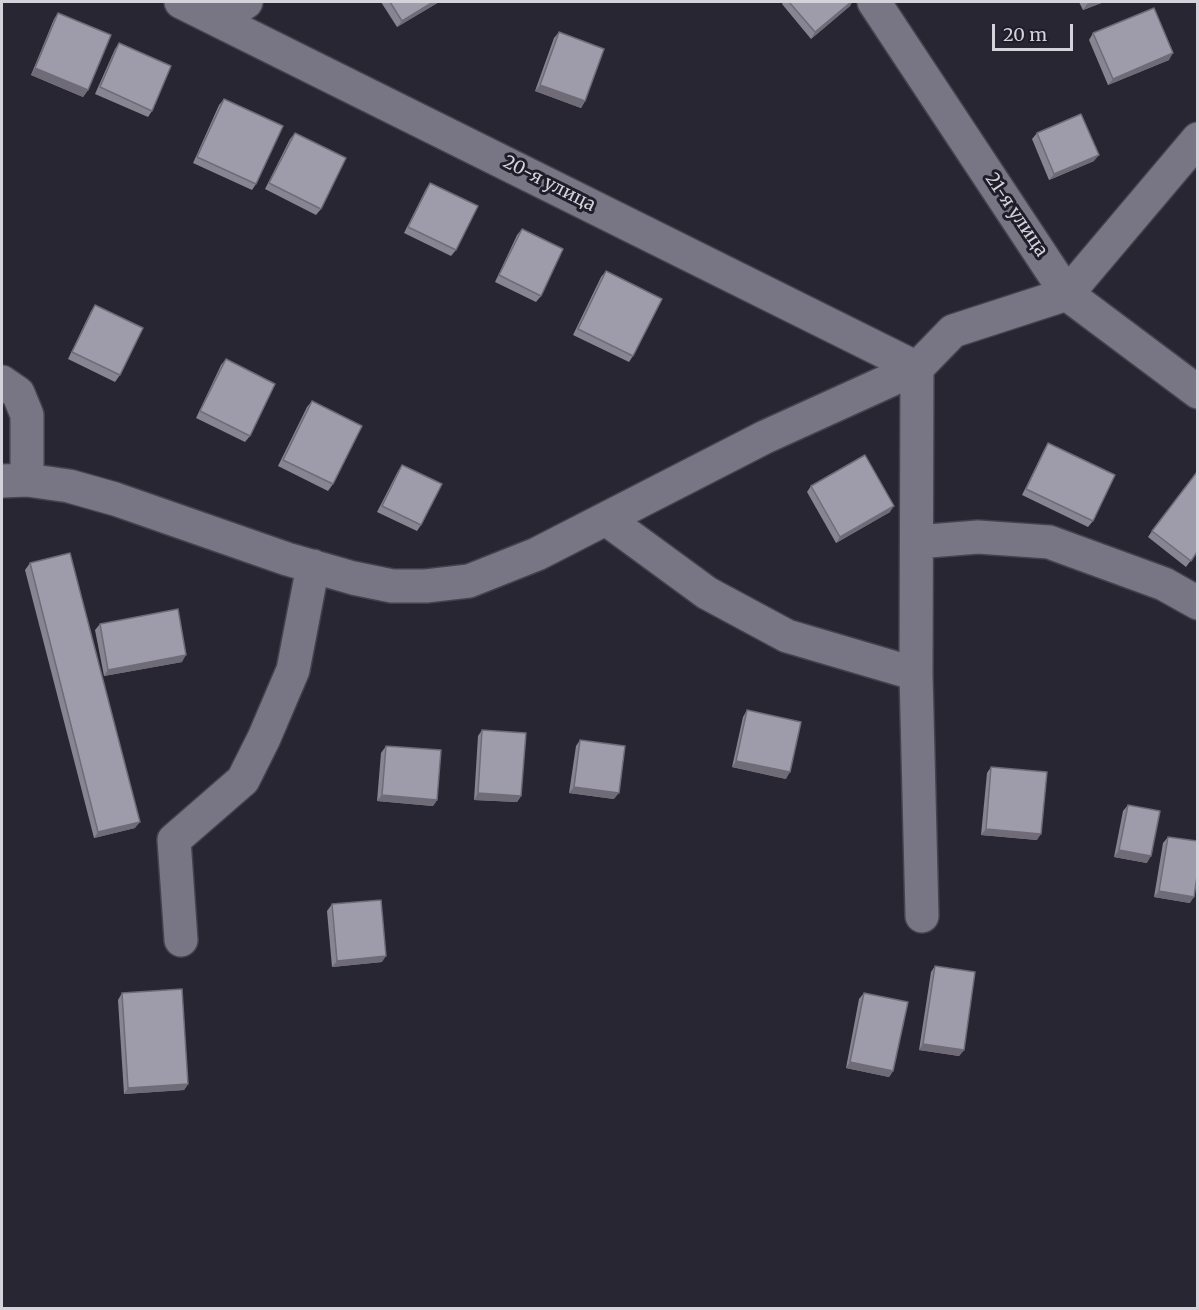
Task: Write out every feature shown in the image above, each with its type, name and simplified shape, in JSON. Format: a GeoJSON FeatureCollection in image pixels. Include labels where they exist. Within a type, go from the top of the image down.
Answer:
{"type":"FeatureCollection","features":[{"type":"Feature","properties":{"kind":"street","name":"20-я улица"},"geometry":{"type":"LineString","coordinates":[[181,2],[233,11],[916,368]]}},
{"type":"Feature","properties":{"kind":"street","name":"21-я улица"},"geometry":{"type":"LineString","coordinates":[[874,2],[1067,294],[1197,392]]}},
{"type":"Feature","properties":{"kind":"street"},"geometry":{"type":"LineString","coordinates":[[2,382],[18,393],[27,415],[14,481],[69,486],[115,499],[212,534],[352,578],[392,586],[426,586],[469,581],[537,554],[765,437],[916,368],[952,332],[1067,294],[1197,139]]}},
{"type":"Feature","properties":{"kind":"street"},"geometry":{"type":"LineString","coordinates":[[916,368],[916,674],[922,916]]}},
{"type":"Feature","properties":{"kind":"street"},"geometry":{"type":"LineString","coordinates":[[606,519],[707,593],[787,636],[916,674]]}},
{"type":"Feature","properties":{"kind":"street"},"geometry":{"type":"LineString","coordinates":[[917,542],[978,537],[1049,542],[1164,584],[1197,603]]}},
{"type":"Feature","properties":{"kind":"street"},"geometry":{"type":"LineString","coordinates":[[181,940],[174,840],[243,780],[293,670],[313,566]]}},
{"type":"Feature","properties":{"kind":"building"},"geometry":{"type":"Polygon","coordinates":[[[390,2],[433,2],[402,21],[390,2]]]}},
{"type":"Feature","properties":{"kind":"building"},"geometry":{"type":"Polygon","coordinates":[[[789,2],[851,2],[815,32],[789,2]]]}},
{"type":"Feature","properties":{"kind":"building"},"geometry":{"type":"Polygon","coordinates":[[[1154,8],[1173,53],[1113,79],[1093,33],[1154,8]]]}},
{"type":"Feature","properties":{"kind":"building"},"geometry":{"type":"Polygon","coordinates":[[[58,13],[111,35],[88,90],[35,68],[58,13]]]}},
{"type":"Feature","properties":{"kind":"building"},"geometry":{"type":"Polygon","coordinates":[[[559,32],[604,49],[585,101],[540,85],[559,32]]]}},
{"type":"Feature","properties":{"kind":"building"},"geometry":{"type":"Polygon","coordinates":[[[119,43],[171,66],[152,111],[100,87],[119,43]]]}},
{"type":"Feature","properties":{"kind":"building"},"geometry":{"type":"Polygon","coordinates":[[[224,99],[283,126],[256,184],[197,157],[224,99]]]}},
{"type":"Feature","properties":{"kind":"building"},"geometry":{"type":"Polygon","coordinates":[[[1081,114],[1099,155],[1054,174],[1037,133],[1081,114]]]}},
{"type":"Feature","properties":{"kind":"building"},"geometry":{"type":"Polygon","coordinates":[[[295,133],[346,158],[321,209],[269,183],[295,133]]]}},
{"type":"Feature","properties":{"kind":"building"},"geometry":{"type":"Polygon","coordinates":[[[430,183],[478,206],[456,250],[408,227],[430,183]]]}},
{"type":"Feature","properties":{"kind":"building"},"geometry":{"type":"Polygon","coordinates":[[[522,229],[563,249],[541,296],[499,275],[522,229]]]}},
{"type":"Feature","properties":{"kind":"building"},"geometry":{"type":"Polygon","coordinates":[[[606,271],[662,299],[633,356],[578,329],[606,271]]]}},
{"type":"Feature","properties":{"kind":"building"},"geometry":{"type":"Polygon","coordinates":[[[95,305],[143,328],[120,375],[72,352],[95,305]]]}},
{"type":"Feature","properties":{"kind":"building"},"geometry":{"type":"Polygon","coordinates":[[[226,359],[275,384],[250,436],[200,411],[226,359]]]}},
{"type":"Feature","properties":{"kind":"building"},"geometry":{"type":"Polygon","coordinates":[[[312,401],[362,426],[333,484],[283,460],[312,401]]]}},
{"type":"Feature","properties":{"kind":"building"},"geometry":{"type":"Polygon","coordinates":[[[1048,443],[1115,475],[1093,521],[1026,489],[1048,443]]]}},
{"type":"Feature","properties":{"kind":"building"},"geometry":{"type":"Polygon","coordinates":[[[865,455],[894,506],[840,537],[811,486],[865,455]]]}},
{"type":"Feature","properties":{"kind":"building"},"geometry":{"type":"Polygon","coordinates":[[[402,465],[442,484],[421,525],[382,506],[402,465]]]}},
{"type":"Feature","properties":{"kind":"building"},"geometry":{"type":"Polygon","coordinates":[[[1197,472],[1197,552],[1191,561],[1152,531],[1197,472]]]}},
{"type":"Feature","properties":{"kind":"building"},"geometry":{"type":"Polygon","coordinates":[[[70,553],[140,822],[98,832],[30,563],[70,553]]]}},
{"type":"Feature","properties":{"kind":"building"},"geometry":{"type":"Polygon","coordinates":[[[178,609],[186,655],[108,670],[100,624],[178,609]]]}},
{"type":"Feature","properties":{"kind":"building"},"geometry":{"type":"Polygon","coordinates":[[[747,710],[801,722],[790,772],[736,761],[747,710]]]}},
{"type":"Feature","properties":{"kind":"building"},"geometry":{"type":"Polygon","coordinates":[[[482,730],[526,733],[521,796],[478,793],[482,730]]]}},
{"type":"Feature","properties":{"kind":"building"},"geometry":{"type":"Polygon","coordinates":[[[580,740],[625,746],[619,793],[574,787],[580,740]]]}},
{"type":"Feature","properties":{"kind":"building"},"geometry":{"type":"Polygon","coordinates":[[[386,746],[441,750],[437,800],[382,795],[386,746]]]}},
{"type":"Feature","properties":{"kind":"building"},"geometry":{"type":"Polygon","coordinates":[[[991,767],[1047,772],[1041,834],[986,829],[991,767]]]}},
{"type":"Feature","properties":{"kind":"building"},"geometry":{"type":"Polygon","coordinates":[[[1128,805],[1160,811],[1151,856],[1119,850],[1128,805]]]}},
{"type":"Feature","properties":{"kind":"building"},"geometry":{"type":"Polygon","coordinates":[[[1168,837],[1197,841],[1197,876],[1194,897],[1159,891],[1168,837]]]}},
{"type":"Feature","properties":{"kind":"building"},"geometry":{"type":"Polygon","coordinates":[[[381,900],[386,956],[337,961],[332,904],[381,900]]]}},
{"type":"Feature","properties":{"kind":"building"},"geometry":{"type":"Polygon","coordinates":[[[935,966],[975,972],[964,1050],[923,1044],[935,966]]]}},
{"type":"Feature","properties":{"kind":"building"},"geometry":{"type":"Polygon","coordinates":[[[182,989],[188,1084],[128,1088],[122,993],[182,989]]]}},
{"type":"Feature","properties":{"kind":"building"},"geometry":{"type":"Polygon","coordinates":[[[864,993],[908,1002],[893,1071],[850,1062],[864,993]]]}}]}
